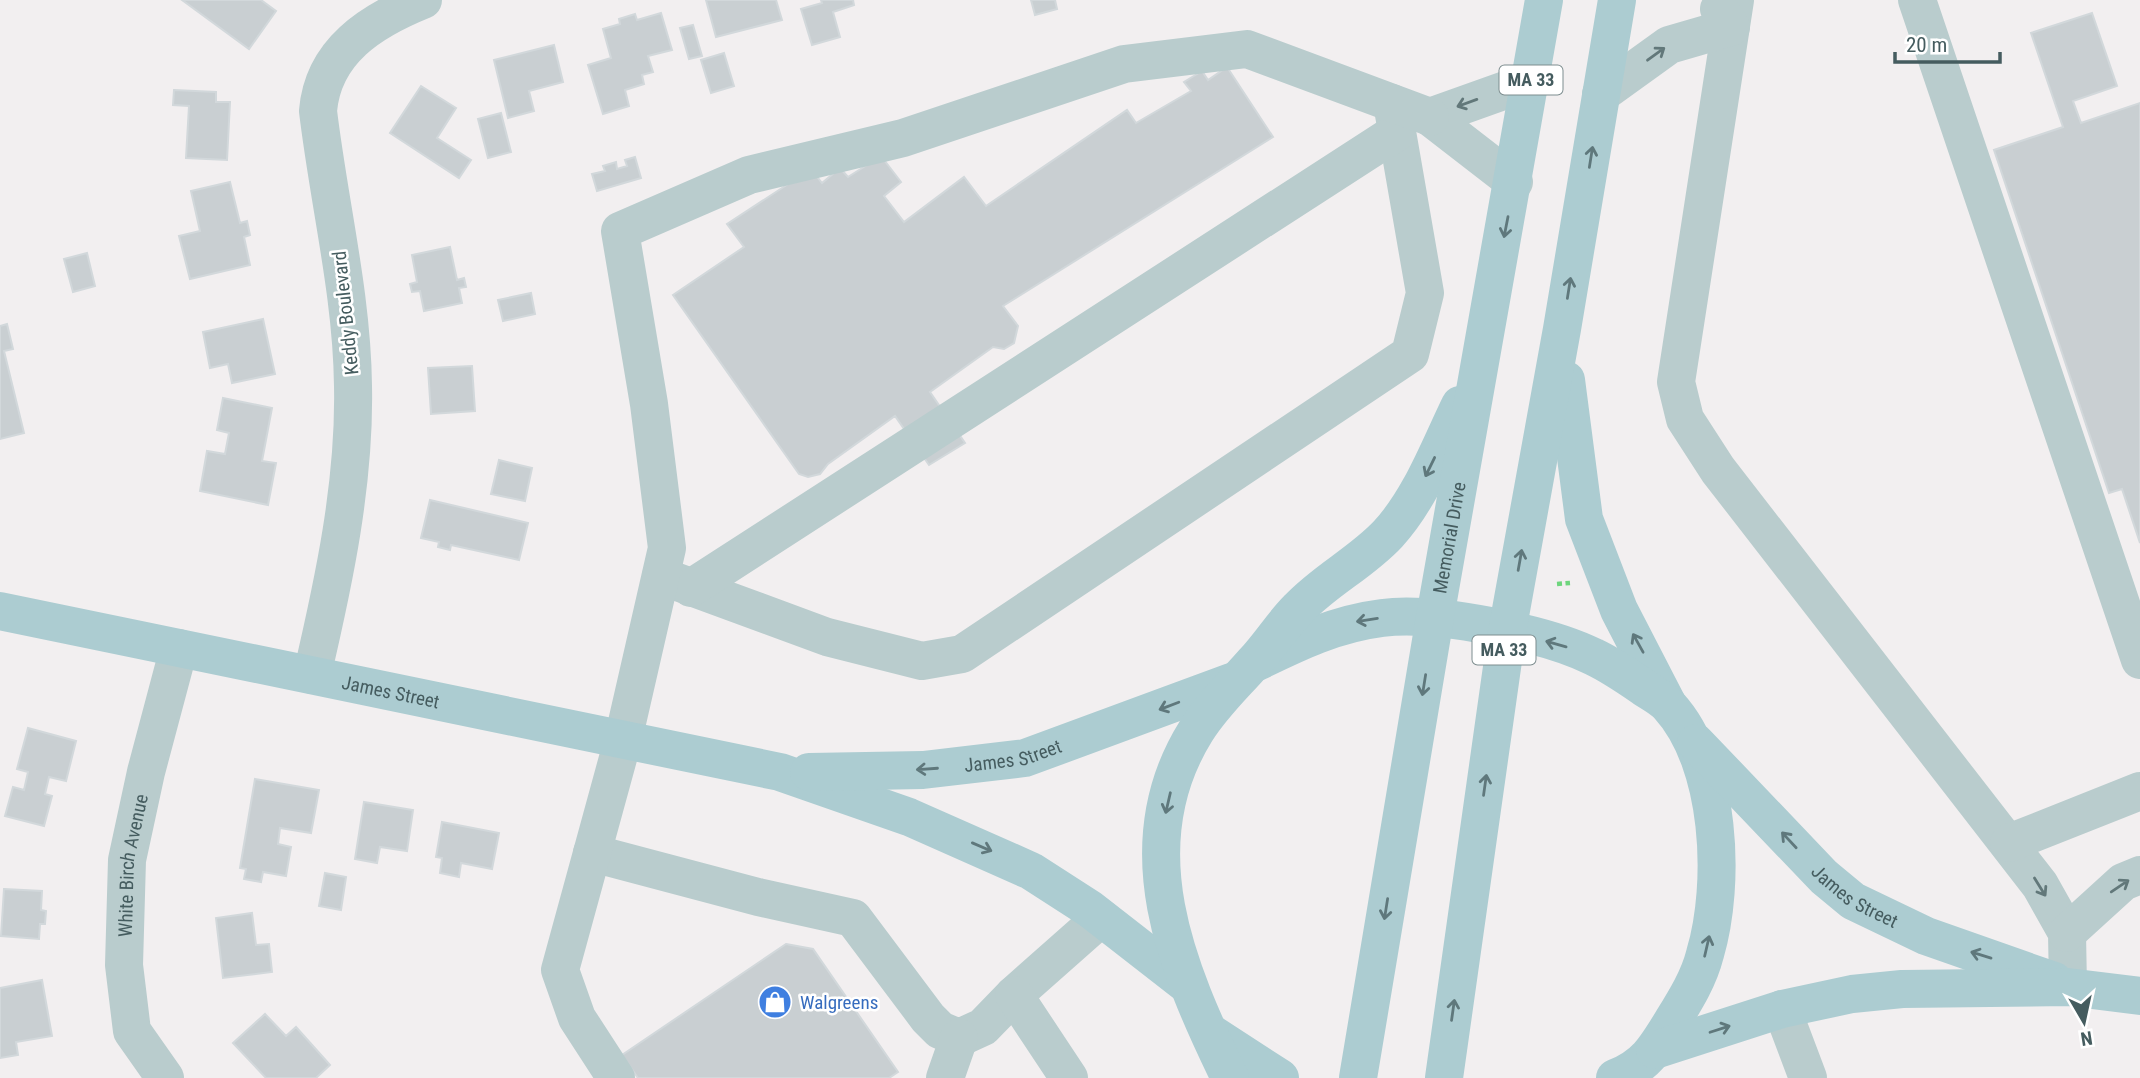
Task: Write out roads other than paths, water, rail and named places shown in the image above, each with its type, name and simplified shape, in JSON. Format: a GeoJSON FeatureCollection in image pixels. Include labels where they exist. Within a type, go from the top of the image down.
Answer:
{"type":"FeatureCollection","features":[{"type":"Feature","properties":{"kind":"main road","name":"Memorial Drive"},"geometry":{"type":"LineString","coordinates":[[1358,1078],[1435,617],[1514,182],[1544,0]]}},
{"type":"Feature","properties":{"kind":"main road","name":"MA 33"},"geometry":{"type":"LineString","coordinates":[[1444,1078],[1507,632],[1562,329],[1616,0]]}},
{"type":"Feature","properties":{"kind":"main road"},"geometry":{"type":"LineString","coordinates":[[1562,329],[1570,426],[1584,519],[1614,600],[1668,705],[1690,736],[1712,812],[1716,858],[1714,912],[1705,956],[1690,993],[1633,1069]]}},
{"type":"Feature","properties":{"kind":"main road"},"geometry":{"type":"LineString","coordinates":[[1230,1078],[1185,983],[1164,905],[1162,838],[1167,805],[1195,733],[1243,673],[1319,588],[1387,534],[1425,477],[1480,362]]}},
{"type":"Feature","properties":{"kind":"main road","name":"James Street"},"geometry":{"type":"LineString","coordinates":[[0,611],[780,772],[909,817],[996,853],[1061,889],[1185,983]]}},
{"type":"Feature","properties":{"kind":"main road","name":"James Street"},"geometry":{"type":"LineString","coordinates":[[780,772],[923,770],[1025,758],[1243,673],[1316,632],[1390,617],[1435,617],[1507,632],[1592,656],[1668,705]]}},
{"type":"Feature","properties":{"kind":"main road","name":"James Street"},"geometry":{"type":"LineString","coordinates":[[1690,736],[1816,868],[1853,901],[1926,936],[2020,967],[2068,987]]}},
{"type":"Feature","properties":{"kind":"main road","name":"James Street"},"geometry":{"type":"LineString","coordinates":[[1633,1069],[1782,1009],[1827,998],[1902,989],[2068,987],[2140,996]]}},
{"type":"Feature","properties":{"kind":"main road"},"geometry":{"type":"LineString","coordinates":[[1207,1031],[1280,1078]]}},
{"type":"Feature","properties":{"kind":"street","name":"Keddy Boulevard"},"geometry":{"type":"LineString","coordinates":[[312,675],[346,501],[353,386],[345,289],[318,111],[320,88],[330,69],[361,33],[389,14],[424,0]]}},
{"type":"Feature","properties":{"kind":"street"},"geometry":{"type":"LineString","coordinates":[[1917,0],[2140,660]]}},
{"type":"Feature","properties":{"kind":"street"},"geometry":{"type":"LineString","coordinates":[[1601,94],[1669,44],[1727,9]]}},
{"type":"Feature","properties":{"kind":"street"},"geometry":{"type":"LineString","coordinates":[[1727,9],[1676,382],[1685,419],[1718,470],[2040,885],[2067,933],[2068,987]]}},
{"type":"Feature","properties":{"kind":"street"},"geometry":{"type":"LineString","coordinates":[[616,1078],[577,1018],[560,971],[623,740],[676,582],[667,548],[649,404],[620,231],[749,175],[902,138],[1124,64],[1247,49],[1406,117],[1514,182]]}},
{"type":"Feature","properties":{"kind":"street"},"geometry":{"type":"LineString","coordinates":[[676,582],[1406,117],[1531,80]]}},
{"type":"Feature","properties":{"kind":"street"},"geometry":{"type":"LineString","coordinates":[[676,582],[827,637],[922,661],[962,654],[1410,354],[1425,293],[1406,117]]}},
{"type":"Feature","properties":{"kind":"street","name":"White Birch Avenue"},"geometry":{"type":"LineString","coordinates":[[165,1078],[132,1031],[124,965],[127,860],[145,772],[179,648]]}},
{"type":"Feature","properties":{"kind":"street"},"geometry":{"type":"LineString","coordinates":[[2009,843],[2140,791]]}},
{"type":"Feature","properties":{"kind":"street"},"geometry":{"type":"LineString","coordinates":[[592,853],[758,897],[853,918],[928,1018],[940,1030],[959,1038]]}},
{"type":"Feature","properties":{"kind":"street"},"geometry":{"type":"LineString","coordinates":[[2067,933],[2123,882],[2140,875]]}},
{"type":"Feature","properties":{"kind":"street"},"geometry":{"type":"LineString","coordinates":[[945,1078],[959,1038],[983,1027],[1014,995],[1101,918]]}},
{"type":"Feature","properties":{"kind":"street"},"geometry":{"type":"LineString","coordinates":[[1014,995],[1069,1078]]}},
{"type":"Feature","properties":{"kind":"street"},"geometry":{"type":"LineString","coordinates":[[1782,1009],[1808,1078]]}},
{"type":"Feature","properties":{"kind":"place","name":"Walgreens"},"geometry":{"type":"Point","coordinates":[775,1002]}}]}
